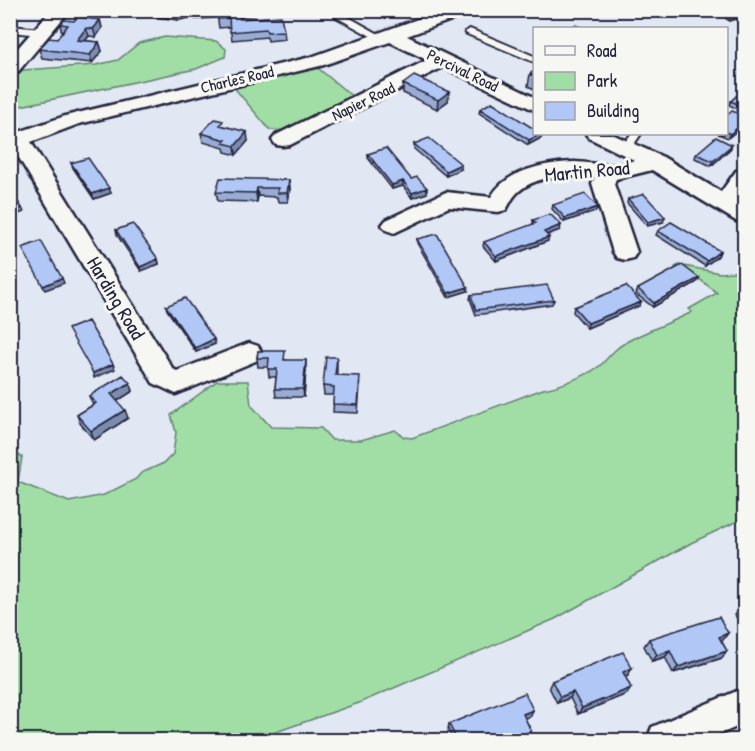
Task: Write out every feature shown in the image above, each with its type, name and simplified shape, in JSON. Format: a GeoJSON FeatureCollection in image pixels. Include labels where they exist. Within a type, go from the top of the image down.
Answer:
{"type":"FeatureCollection","features":[{"type":"Feature","properties":{"kind":"street"},"geometry":{"type":"LineString","coordinates":[[10,69],[61,10]]}},
{"type":"Feature","properties":{"kind":"street","name":"Charles Road"},"geometry":{"type":"LineString","coordinates":[[15,141],[72,120],[317,61],[455,11]]}},
{"type":"Feature","properties":{"kind":"street","name":"Percival Road"},"geometry":{"type":"LineString","coordinates":[[386,36],[533,104]]}},
{"type":"Feature","properties":{"kind":"street","name":"Napier Road"},"geometry":{"type":"LineString","coordinates":[[283,140],[442,60]]}},
{"type":"Feature","properties":{"kind":"street"},"geometry":{"type":"LineString","coordinates":[[601,135],[631,141],[655,162],[744,216]]}},
{"type":"Feature","properties":{"kind":"street","name":"Harding Road"},"geometry":{"type":"LineString","coordinates":[[15,141],[163,376],[176,383],[249,353]]}},
{"type":"Feature","properties":{"kind":"street","name":"Martin Road"},"geometry":{"type":"LineString","coordinates":[[394,225],[446,199],[498,205],[512,199],[515,183],[549,171],[575,168],[616,172],[655,162]]}},
{"type":"Feature","properties":{"kind":"street"},"geometry":{"type":"LineString","coordinates":[[609,171],[603,184],[625,252]]}},
{"type":"Feature","properties":{"kind":"street"},"geometry":{"type":"LineString","coordinates":[[724,203],[744,176]]}},
{"type":"Feature","properties":{"kind":"street"},"geometry":{"type":"LineString","coordinates":[[665,741],[744,706]]}},
{"type":"Feature","properties":{"kind":"lane"},"geometry":{"type":"LineString","coordinates":[[122,10],[188,16],[254,11]]}},
{"type":"Feature","properties":{"kind":"lane"},"geometry":{"type":"LineString","coordinates":[[188,16],[204,10]]}},
{"type":"Feature","properties":{"kind":"lane"},"geometry":{"type":"LineString","coordinates":[[338,10],[339,15],[347,21],[386,36]]}},
{"type":"Feature","properties":{"kind":"lane"},"geometry":{"type":"LineString","coordinates":[[10,28],[42,32]]}},
{"type":"Feature","properties":{"kind":"lane"},"geometry":{"type":"LineString","coordinates":[[470,32],[533,60]]}},
{"type":"Feature","properties":{"kind":"green space"},"geometry":{"type":"Polygon","coordinates":[[[165,37],[216,41],[226,49],[225,57],[196,69],[11,108],[11,80],[23,70],[96,65],[118,60],[139,43],[165,37]]]}},
{"type":"Feature","properties":{"kind":"green space"},"geometry":{"type":"Polygon","coordinates":[[[313,64],[353,97],[311,120],[287,129],[277,131],[269,129],[231,84],[313,64]]]}},
{"type":"Feature","properties":{"kind":"green space"},"geometry":{"type":"Polygon","coordinates":[[[679,265],[720,273],[744,271],[744,518],[691,543],[555,619],[359,703],[253,740],[11,740],[10,449],[22,457],[18,482],[69,502],[104,495],[136,479],[141,473],[164,463],[173,454],[176,432],[171,415],[217,381],[248,381],[251,405],[271,427],[321,428],[332,440],[361,440],[395,430],[404,437],[412,438],[583,376],[603,363],[624,343],[692,312],[689,309],[717,293],[684,267],[678,271],[675,267],[679,265]]]}},
{"type":"Feature","properties":{"kind":"building"},"geometry":{"type":"Polygon","coordinates":[[[722,10],[740,10],[743,13],[730,16],[722,10]]]}},
{"type":"Feature","properties":{"kind":"building"},"geometry":{"type":"Polygon","coordinates":[[[239,12],[240,19],[281,16],[284,31],[267,32],[266,29],[230,32],[229,18],[218,19],[217,14],[239,12]]]}},
{"type":"Feature","properties":{"kind":"building"},"geometry":{"type":"Polygon","coordinates":[[[77,17],[100,20],[93,29],[86,28],[77,40],[99,42],[90,55],[39,49],[49,38],[57,39],[68,25],[60,24],[64,20],[74,21],[77,17]]]}},
{"type":"Feature","properties":{"kind":"building"},"geometry":{"type":"Polygon","coordinates":[[[414,76],[449,92],[438,100],[403,84],[414,76]]]}},
{"type":"Feature","properties":{"kind":"building"},"geometry":{"type":"Polygon","coordinates":[[[744,89],[744,107],[731,101],[744,89]]]}},
{"type":"Feature","properties":{"kind":"building"},"geometry":{"type":"Polygon","coordinates":[[[492,102],[533,128],[533,135],[539,135],[529,140],[480,109],[492,102]]]}},
{"type":"Feature","properties":{"kind":"building"},"geometry":{"type":"Polygon","coordinates":[[[732,111],[744,116],[744,122],[730,134],[728,133],[728,114],[732,111]]]}},
{"type":"Feature","properties":{"kind":"building"},"geometry":{"type":"Polygon","coordinates":[[[215,119],[223,121],[220,125],[247,132],[235,146],[223,143],[226,140],[201,133],[215,119]]]}},
{"type":"Feature","properties":{"kind":"building"},"geometry":{"type":"Polygon","coordinates":[[[716,137],[732,145],[713,161],[696,154],[716,137]]]}},
{"type":"Feature","properties":{"kind":"building"},"geometry":{"type":"Polygon","coordinates":[[[429,138],[461,164],[446,171],[414,144],[429,138]]]}},
{"type":"Feature","properties":{"kind":"building"},"geometry":{"type":"Polygon","coordinates":[[[386,148],[411,179],[417,177],[427,188],[412,193],[403,181],[392,185],[368,154],[386,148]]]}},
{"type":"Feature","properties":{"kind":"building"},"geometry":{"type":"Polygon","coordinates":[[[88,158],[109,188],[92,194],[71,163],[88,158]]]}},
{"type":"Feature","properties":{"kind":"building"},"geometry":{"type":"Polygon","coordinates":[[[220,178],[289,180],[287,193],[277,193],[278,188],[257,188],[256,193],[216,192],[220,178]]]}},
{"type":"Feature","properties":{"kind":"building"},"geometry":{"type":"Polygon","coordinates":[[[10,189],[22,208],[10,212],[10,189]]]}},
{"type":"Feature","properties":{"kind":"building"},"geometry":{"type":"Polygon","coordinates":[[[585,194],[598,207],[565,218],[553,205],[585,194]]]}},
{"type":"Feature","properties":{"kind":"building"},"geometry":{"type":"Polygon","coordinates":[[[644,194],[665,217],[648,222],[628,199],[644,194]]]}},
{"type":"Feature","properties":{"kind":"building"},"geometry":{"type":"Polygon","coordinates":[[[550,214],[561,225],[544,232],[549,237],[496,256],[484,242],[536,223],[533,220],[550,214]]]}},
{"type":"Feature","properties":{"kind":"building"},"geometry":{"type":"Polygon","coordinates":[[[671,222],[720,251],[707,261],[658,231],[671,222]]]}},
{"type":"Feature","properties":{"kind":"building"},"geometry":{"type":"Polygon","coordinates":[[[133,224],[158,259],[140,267],[116,230],[133,224]]]}},
{"type":"Feature","properties":{"kind":"building"},"geometry":{"type":"Polygon","coordinates":[[[437,234],[468,287],[448,293],[417,239],[437,234]]]}},
{"type":"Feature","properties":{"kind":"building"},"geometry":{"type":"Polygon","coordinates":[[[41,241],[62,278],[43,286],[22,248],[41,241]]]}},
{"type":"Feature","properties":{"kind":"building"},"geometry":{"type":"Polygon","coordinates":[[[682,265],[699,278],[654,303],[638,289],[682,265]]]}},
{"type":"Feature","properties":{"kind":"building"},"geometry":{"type":"Polygon","coordinates":[[[547,285],[554,300],[476,310],[471,295],[547,285]]]}},
{"type":"Feature","properties":{"kind":"building"},"geometry":{"type":"Polygon","coordinates":[[[626,286],[641,302],[588,323],[574,307],[626,286]]]}},
{"type":"Feature","properties":{"kind":"building"},"geometry":{"type":"Polygon","coordinates":[[[185,298],[214,339],[195,348],[166,306],[185,298]]]}},
{"type":"Feature","properties":{"kind":"building"},"geometry":{"type":"Polygon","coordinates":[[[88,321],[113,364],[93,373],[68,329],[88,321]]]}},
{"type":"Feature","properties":{"kind":"building"},"geometry":{"type":"Polygon","coordinates":[[[258,351],[285,351],[284,360],[306,360],[303,389],[275,389],[277,369],[268,369],[269,358],[257,358],[258,351]]]}},
{"type":"Feature","properties":{"kind":"building"},"geometry":{"type":"Polygon","coordinates":[[[326,357],[337,357],[335,375],[360,376],[358,405],[333,404],[334,387],[323,386],[326,357]]]}},
{"type":"Feature","properties":{"kind":"building"},"geometry":{"type":"Polygon","coordinates":[[[123,375],[130,383],[111,394],[125,410],[91,431],[77,415],[96,403],[89,396],[123,375]]]}},
{"type":"Feature","properties":{"kind":"building"},"geometry":{"type":"Polygon","coordinates":[[[744,610],[744,623],[738,612],[744,610]]]}},
{"type":"Feature","properties":{"kind":"building"},"geometry":{"type":"Polygon","coordinates":[[[719,617],[728,633],[719,637],[727,651],[678,667],[670,651],[657,655],[649,639],[719,617]]]}},
{"type":"Feature","properties":{"kind":"building"},"geometry":{"type":"Polygon","coordinates":[[[623,652],[632,668],[623,672],[631,688],[582,708],[573,692],[560,697],[552,681],[623,652]]]}},
{"type":"Feature","properties":{"kind":"building"},"geometry":{"type":"Polygon","coordinates":[[[525,693],[533,710],[523,714],[531,731],[507,741],[473,741],[470,735],[457,740],[449,724],[525,693]]]}}]}
